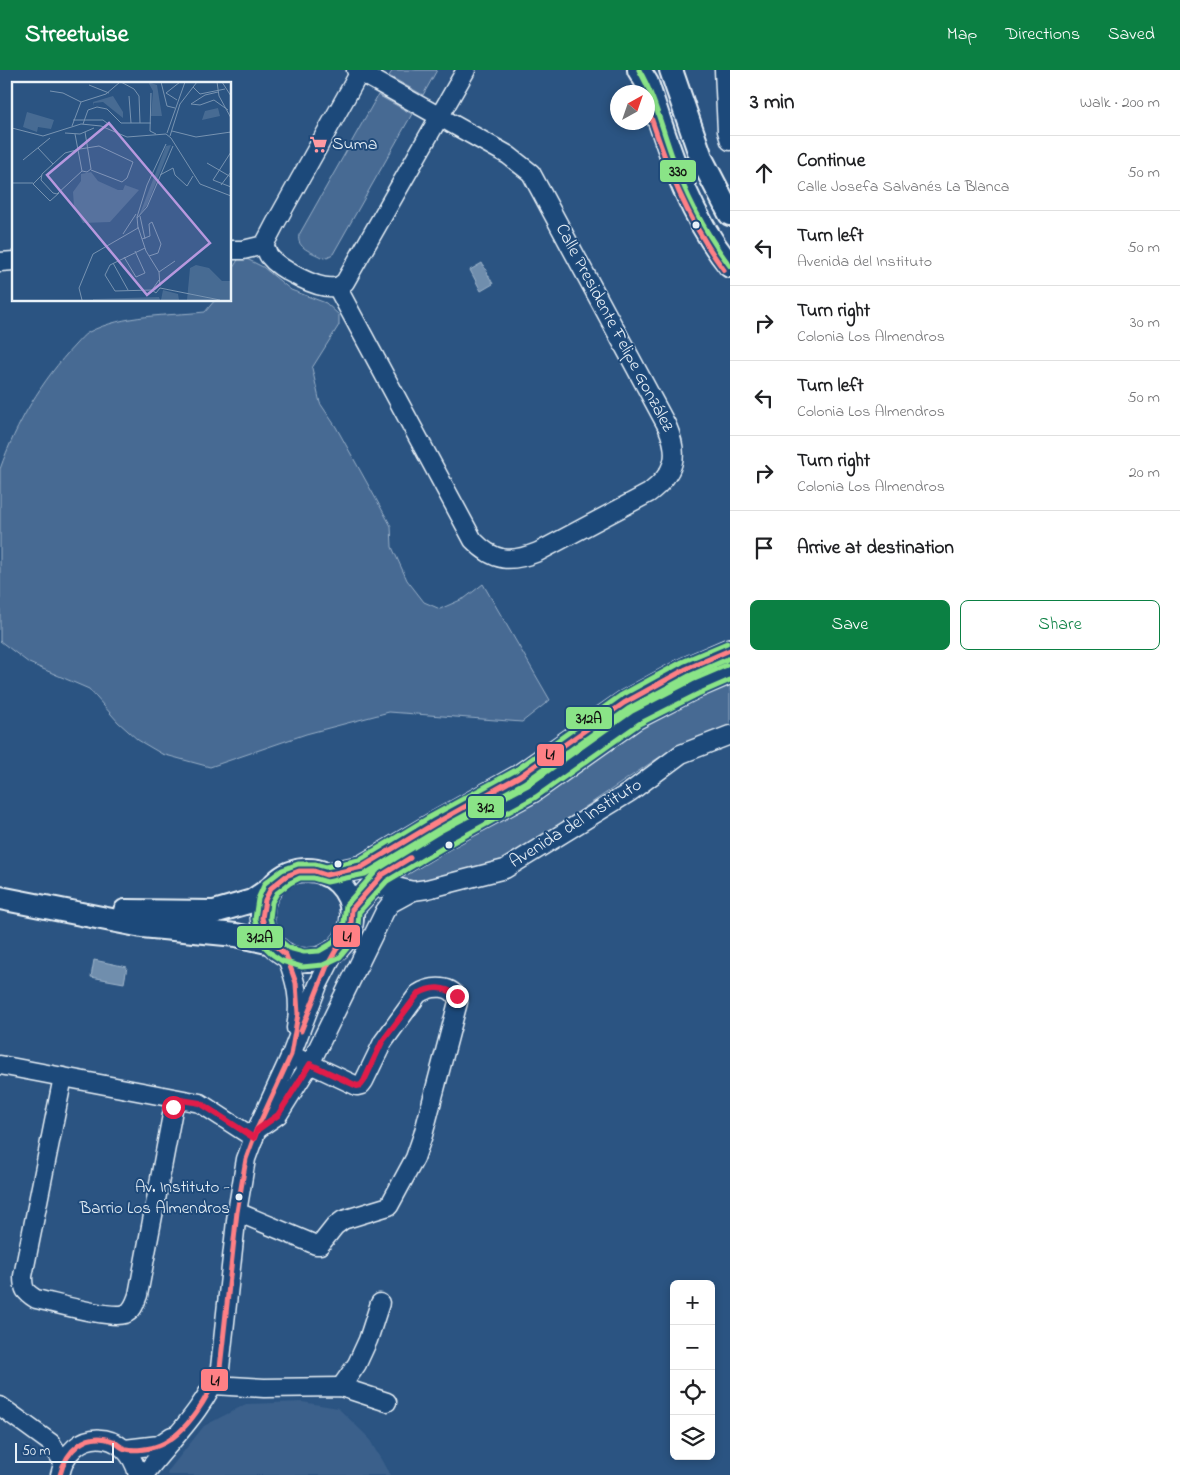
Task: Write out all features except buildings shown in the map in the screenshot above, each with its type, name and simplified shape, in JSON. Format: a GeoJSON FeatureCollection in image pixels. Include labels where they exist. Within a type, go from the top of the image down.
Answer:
{"type":"FeatureCollection","features":[{"type":"Feature","properties":{"kind":"main road"},"geometry":{"type":"LineString","coordinates":[[640,70],[647,83],[675,170],[691,205],[716,249],[730,266]]}},
{"type":"Feature","properties":{"kind":"main road"},"geometry":{"type":"LineString","coordinates":[[671,70],[702,160],[730,214]]}},
{"type":"Feature","properties":{"kind":"main road"},"geometry":{"type":"LineString","coordinates":[[326,874],[362,867],[520,776],[624,703],[686,669],[730,650]]}},
{"type":"Feature","properties":{"kind":"main road"},"geometry":{"type":"LineString","coordinates":[[352,909],[382,875],[444,838],[532,791],[635,718],[695,687],[730,672]]}},
{"type":"Feature","properties":{"kind":"main road"},"geometry":{"type":"LineString","coordinates":[[0,898],[142,926],[236,935],[279,949],[303,960],[320,958],[336,950],[346,938],[351,924],[352,909],[349,898],[343,888],[334,879],[326,874],[314,871],[299,871],[286,876],[252,901],[214,912],[142,912],[27,903]]}},
{"type":"Feature","properties":{"kind":"main road"},"geometry":{"type":"LineString","coordinates":[[271,888],[265,900],[262,918],[266,932],[279,949]]}},
{"type":"Feature","properties":{"kind":"street"},"geometry":{"type":"LineString","coordinates":[[359,71],[264,245],[272,259],[297,276],[316,286],[325,288],[337,287],[345,282],[466,70]]}},
{"type":"Feature","properties":{"kind":"street"},"geometry":{"type":"LineString","coordinates":[[724,70],[730,141]]}},
{"type":"Feature","properties":{"kind":"street","name":"Calle Presidente Felipe González"},"geometry":{"type":"LineString","coordinates":[[337,287],[473,540],[482,550],[509,560],[522,559],[649,493],[670,472],[674,457],[674,443],[667,426],[531,173],[508,155],[359,71]]}},
{"type":"Feature","properties":{"kind":"street"},"geometry":{"type":"LineString","coordinates":[[231,250],[243,250],[264,245]]}},
{"type":"Feature","properties":{"kind":"street","name":"Avenida del Instituto"},"geometry":{"type":"LineString","coordinates":[[255,1134],[278,1115],[310,1064],[391,903],[413,891],[505,869],[630,792],[681,754],[730,735]]}},
{"type":"Feature","properties":{"kind":"street","name":"Avenida del Instituto"},"geometry":{"type":"LineString","coordinates":[[368,890],[392,886],[413,891]]}},
{"type":"Feature","properties":{"kind":"street"},"geometry":{"type":"LineString","coordinates":[[279,949],[296,983],[298,1014],[291,1055]]}},
{"type":"Feature","properties":{"kind":"street"},"geometry":{"type":"LineString","coordinates":[[144,1475],[182,1429],[214,1385],[220,1368],[237,1212],[246,1159],[255,1134],[291,1055],[318,985],[336,950]]}},
{"type":"Feature","properties":{"kind":"street"},"geometry":{"type":"LineString","coordinates":[[237,1212],[320,1245],[335,1226],[343,1220],[389,1206],[414,1158],[423,1135],[449,1041],[458,1002],[457,996],[451,991],[441,988],[418,994],[382,1042],[361,1085],[357,1086],[291,1055]]}},
{"type":"Feature","properties":{"kind":"street"},"geometry":{"type":"LineString","coordinates":[[0,1065],[200,1103],[255,1134]]}},
{"type":"Feature","properties":{"kind":"street"},"geometry":{"type":"LineString","coordinates":[[63,1078],[23,1276],[23,1284],[26,1292],[36,1299],[113,1315],[126,1313],[133,1308],[138,1295],[175,1099]]}},
{"type":"Feature","properties":{"kind":"street"},"geometry":{"type":"LineString","coordinates":[[341,1386],[357,1364],[368,1340],[380,1303]]}},
{"type":"Feature","properties":{"kind":"street"},"geometry":{"type":"LineString","coordinates":[[214,1385],[264,1388],[341,1386],[387,1402]]}},
{"type":"Feature","properties":{"kind":"street"},"geometry":{"type":"LineString","coordinates":[[0,1406],[51,1443],[61,1468]]}},
{"type":"Feature","properties":{"kind":"street"},"geometry":{"type":"LineString","coordinates":[[126,1449],[159,1445],[182,1429]]}},
{"type":"Feature","properties":{"kind":"street"},"geometry":{"type":"LineString","coordinates":[[61,1468],[70,1451],[81,1443],[101,1438],[114,1442],[126,1449],[134,1461],[138,1475]]}},
{"type":"Feature","properties":{"kind":"shaded area"},"geometry":{"type":"Polygon","coordinates":[[[393,70],[437,70],[423,95],[389,76],[393,70]]]}},
{"type":"Feature","properties":{"kind":"shaded area"},"geometry":{"type":"Polygon","coordinates":[[[378,95],[412,114],[333,254],[325,258],[321,257],[302,246],[299,235],[378,95]]]}},
{"type":"Feature","properties":{"kind":"shaded area"},"geometry":{"type":"Polygon","coordinates":[[[239,258],[245,258],[263,267],[291,290],[326,303],[339,315],[339,325],[312,368],[320,403],[336,427],[391,526],[392,547],[407,580],[424,602],[440,609],[465,598],[483,584],[550,700],[522,722],[389,712],[306,734],[210,767],[162,754],[138,740],[118,722],[89,689],[29,663],[0,641],[0,469],[6,452],[31,403],[63,359],[81,338],[89,332],[103,326],[131,319],[205,312],[214,301],[231,301],[231,271],[239,258]]]}},
{"type":"Feature","properties":{"kind":"shaded area"},"geometry":{"type":"Polygon","coordinates":[[[482,263],[493,284],[481,291],[470,270],[482,263]]]}},
{"type":"Feature","properties":{"kind":"shaded area"},"geometry":{"type":"Polygon","coordinates":[[[730,678],[730,729],[670,751],[520,851],[496,864],[417,885],[384,881],[621,736],[730,678]]]}},
{"type":"Feature","properties":{"kind":"shaded area"},"geometry":{"type":"Polygon","coordinates":[[[94,960],[127,967],[124,983],[91,977],[94,960]]]}},
{"type":"Feature","properties":{"kind":"shaded area"},"geometry":{"type":"Polygon","coordinates":[[[302,1402],[338,1408],[368,1437],[390,1475],[167,1475],[168,1471],[204,1426],[246,1404],[302,1402]]]}},
{"type":"Feature","properties":{"kind":"transit line","name":"330"},"geometry":{"type":"LineString","coordinates":[[639,70],[653,100],[676,168],[689,198],[704,226],[730,266]]}},
{"type":"Feature","properties":{"kind":"transit line"},"geometry":{"type":"LineString","coordinates":[[655,128],[679,192],[699,232],[724,270]]}},
{"type":"Feature","properties":{"kind":"transit line","name":"312A"},"geometry":{"type":"LineString","coordinates":[[727,643],[682,662],[620,696],[516,770],[430,817],[359,860],[326,867],[315,864],[298,864],[282,870],[265,883],[258,899],[255,919],[259,935],[265,947],[282,961],[302,967],[323,965],[340,957],[353,941],[358,926],[359,912],[387,881],[536,797],[639,724],[730,680]]}},
{"type":"Feature","properties":{"kind":"transit line","name":"L1"},"geometry":{"type":"LineString","coordinates":[[60,1475],[72,1451],[79,1445],[94,1438],[103,1438],[113,1441],[121,1447],[134,1450],[148,1449],[170,1439],[180,1432],[204,1401],[220,1368],[237,1212],[246,1159],[257,1129],[291,1055],[298,1014],[296,983],[286,955],[272,943],[262,918],[265,900],[271,888],[286,876],[299,871],[314,871],[326,875],[362,867],[520,776],[624,703],[686,669],[730,650]]}},
{"type":"Feature","properties":{"kind":"transit line","name":"312"},"geometry":{"type":"LineString","coordinates":[[727,665],[692,680],[632,711],[528,785],[440,831],[378,869],[346,905],[344,922],[339,934],[331,944],[319,951],[304,952],[289,948],[278,939],[270,918],[272,902],[277,893],[290,883],[300,878],[313,878],[327,882],[365,874],[438,830],[524,783],[628,709],[689,676],[730,658]]}},
{"type":"Feature","properties":{"kind":"transit line","name":"L1"},"geometry":{"type":"LineString","coordinates":[[301,1031],[327,966],[336,950],[346,938],[351,924],[352,909],[382,875],[410,858]]}},
{"type":"Feature","properties":{"kind":"place","name":"Suma"},"geometry":{"type":"Point","coordinates":[318,145]}},
{"type":"Feature","properties":{"kind":"place","name":"Av. Instituto - Barrio Los Almendros"},"geometry":{"type":"Point","coordinates":[239,1197]}},
{"type":"Feature","properties":{"kind":"route"},"geometry":{"type":"LineString","coordinates":[[173,1107],[175,1099],[200,1103],[254,1138],[257,1130],[278,1115],[310,1064],[357,1086],[361,1085],[382,1042],[418,994],[434,988],[441,988],[451,991],[457,996]]}}]}
